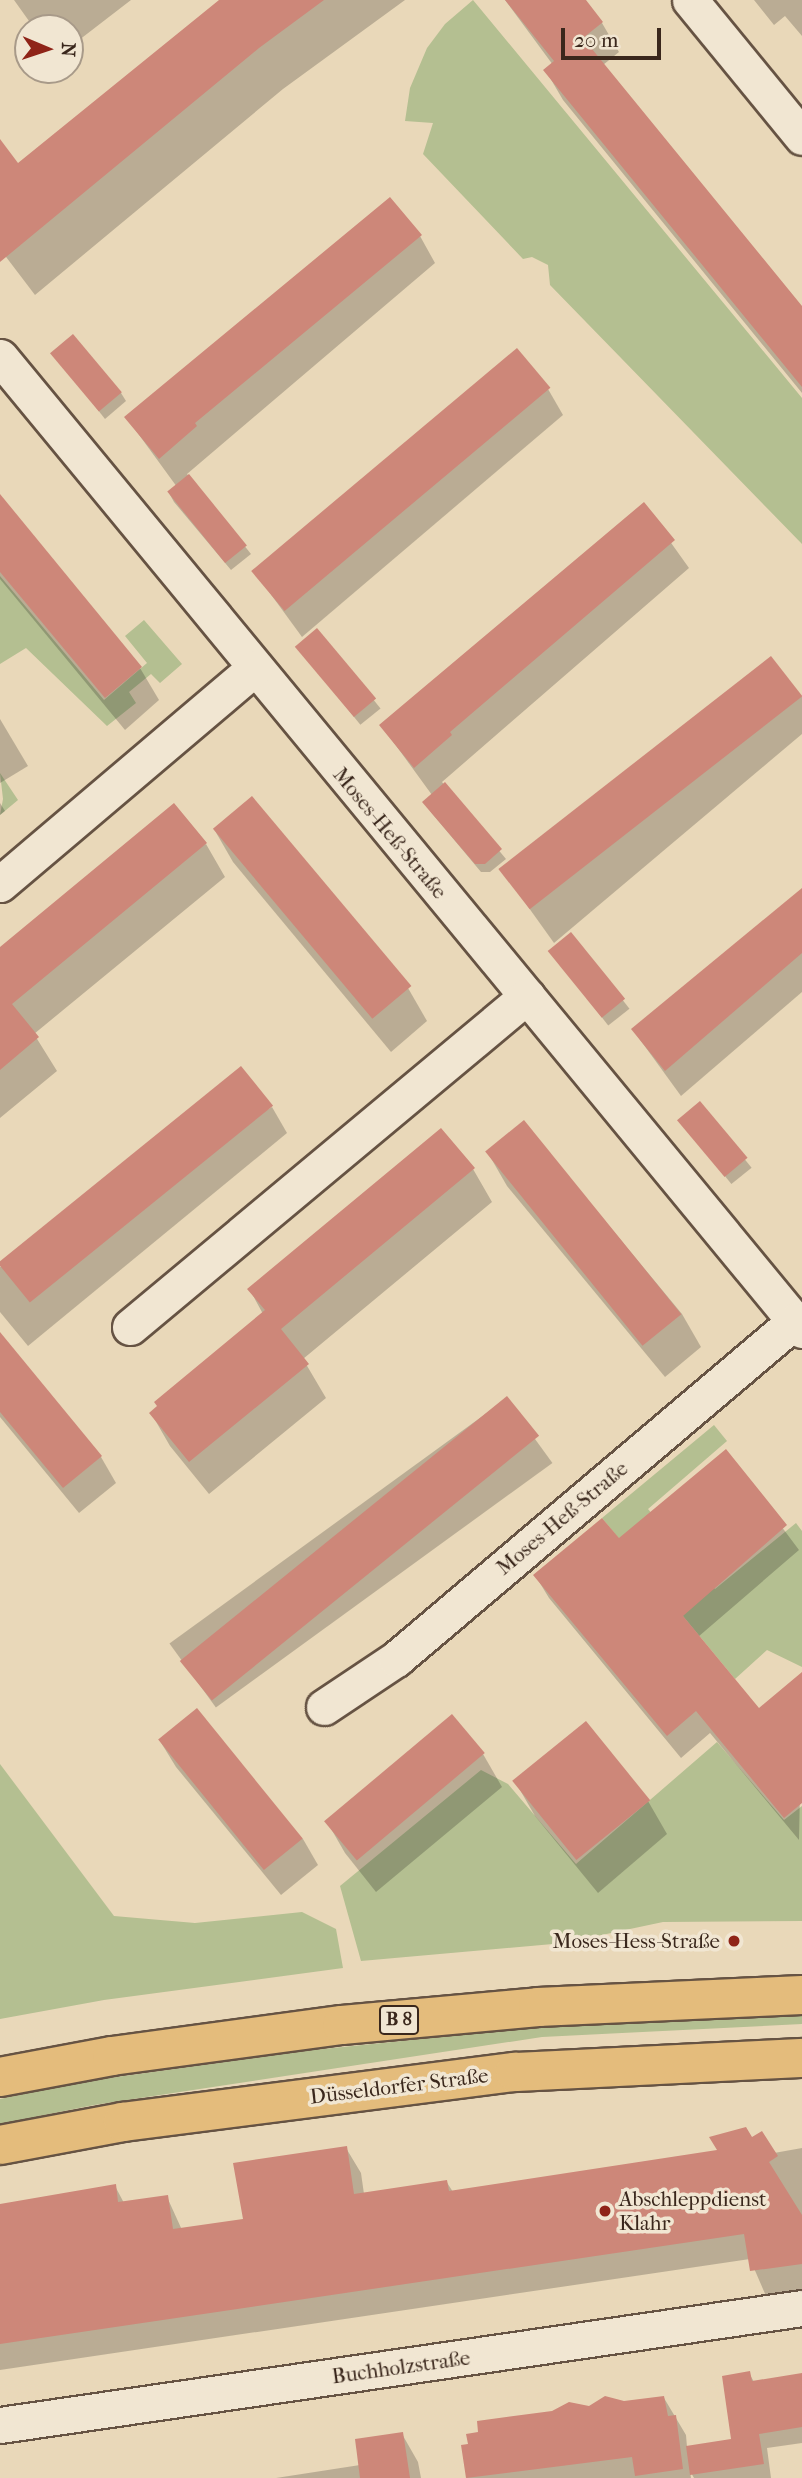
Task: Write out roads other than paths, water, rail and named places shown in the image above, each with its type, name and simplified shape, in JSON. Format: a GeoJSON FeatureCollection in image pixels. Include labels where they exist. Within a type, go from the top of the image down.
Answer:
{"type":"FeatureCollection","features":[{"type":"Feature","properties":{"kind":"main road","name":"B 8"},"geometry":{"type":"LineString","coordinates":[[0,2077],[112,2056],[342,2025],[552,2006],[802,1995]]}},
{"type":"Feature","properties":{"kind":"main road","name":"Düsseldorfer Straße"},"geometry":{"type":"LineString","coordinates":[[0,2145],[123,2122],[501,2074],[802,2058]]}},
{"type":"Feature","properties":{"kind":"street"},"geometry":{"type":"LineString","coordinates":[[690,0],[802,137]]}},
{"type":"Feature","properties":{"kind":"street","name":"Moses-Heß-Straße"},"geometry":{"type":"LineString","coordinates":[[0,358],[798,1326],[396,1659],[324,1707]]}},
{"type":"Feature","properties":{"kind":"street"},"geometry":{"type":"LineString","coordinates":[[0,884],[255,668]]}},
{"type":"Feature","properties":{"kind":"street"},"geometry":{"type":"LineString","coordinates":[[130,1327],[527,996]]}},
{"type":"Feature","properties":{"kind":"street","name":"Buchholzstraße"},"geometry":{"type":"LineString","coordinates":[[0,2425],[802,2308]]}},
{"type":"Feature","properties":{"kind":"place","name":"Moses-Hess-Straße"},"geometry":{"type":"Point","coordinates":[734,1941]}},
{"type":"Feature","properties":{"kind":"place","name":"Abschleppdienst Klahr"},"geometry":{"type":"Point","coordinates":[605,2211]}}]}
